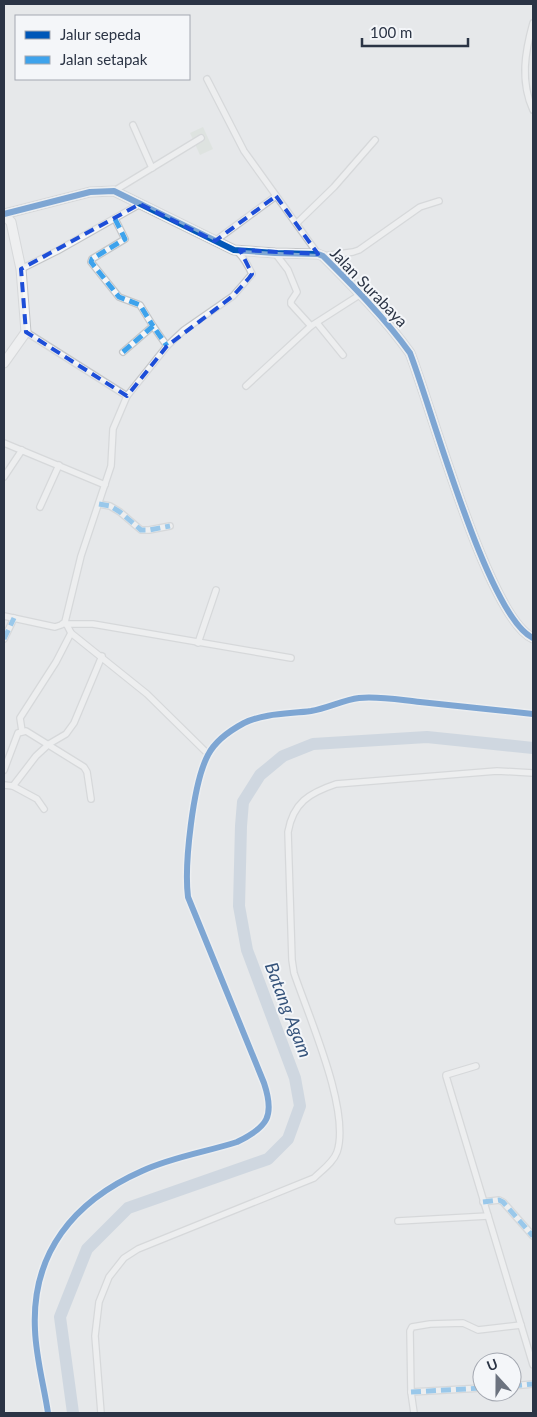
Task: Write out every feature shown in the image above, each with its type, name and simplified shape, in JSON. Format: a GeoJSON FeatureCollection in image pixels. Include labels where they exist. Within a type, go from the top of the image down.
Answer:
{"type":"FeatureCollection","features":[{"type":"Feature","properties":{"kind":"street"},"geometry":{"type":"LineString","coordinates":[[533,23],[526,49],[524,72],[527,93],[533,110]]}},
{"type":"Feature","properties":{"kind":"street"},"geometry":{"type":"LineString","coordinates":[[207,79],[244,151],[321,255],[359,250],[420,207],[439,201]]}},
{"type":"Feature","properties":{"kind":"street"},"geometry":{"type":"LineString","coordinates":[[133,125],[152,168]]}},
{"type":"Feature","properties":{"kind":"street"},"geometry":{"type":"LineString","coordinates":[[114,191],[201,138]]}},
{"type":"Feature","properties":{"kind":"street"},"geometry":{"type":"LineString","coordinates":[[297,223],[334,187],[374,140]]}},
{"type":"Feature","properties":{"kind":"street","name":"Jalan Surabaya"},"geometry":{"type":"LineString","coordinates":[[4,214],[90,192],[114,191],[234,250],[321,255],[361,294],[397,334],[410,354],[474,541],[504,604],[519,628],[533,638]]}},
{"type":"Feature","properties":{"kind":"street"},"geometry":{"type":"LineString","coordinates":[[215,241],[276,196]]}},
{"type":"Feature","properties":{"kind":"street"},"geometry":{"type":"LineString","coordinates":[[21,269],[140,204]]}},
{"type":"Feature","properties":{"kind":"street"},"geometry":{"type":"LineString","coordinates":[[11,222],[17,211]]}},
{"type":"Feature","properties":{"kind":"street"},"geometry":{"type":"LineString","coordinates":[[4,214],[11,222],[21,269],[26,332],[4,363]]}},
{"type":"Feature","properties":{"kind":"street"},"geometry":{"type":"LineString","coordinates":[[115,219],[125,239],[92,259],[91,262],[120,297],[140,305],[167,346]]}},
{"type":"Feature","properties":{"kind":"street"},"geometry":{"type":"LineString","coordinates":[[4,616],[55,626],[62,625],[66,621],[81,556],[111,466],[114,430],[127,396],[167,346],[184,330],[233,296],[252,274],[245,259],[234,250]]}},
{"type":"Feature","properties":{"kind":"street"},"geometry":{"type":"LineString","coordinates":[[275,253],[288,270],[297,292],[291,300],[291,304],[343,356]]}},
{"type":"Feature","properties":{"kind":"street"},"geometry":{"type":"LineString","coordinates":[[246,386],[314,325],[361,294]]}},
{"type":"Feature","properties":{"kind":"street"},"geometry":{"type":"LineString","coordinates":[[123,352],[153,326]]}},
{"type":"Feature","properties":{"kind":"street"},"geometry":{"type":"LineString","coordinates":[[26,332],[127,396]]}},
{"type":"Feature","properties":{"kind":"street"},"geometry":{"type":"LineString","coordinates":[[4,443],[105,485]]}},
{"type":"Feature","properties":{"kind":"street"},"geometry":{"type":"LineString","coordinates":[[4,477],[22,450]]}},
{"type":"Feature","properties":{"kind":"street"},"geometry":{"type":"LineString","coordinates":[[40,507],[59,465]]}},
{"type":"Feature","properties":{"kind":"street"},"geometry":{"type":"LineString","coordinates":[[99,504],[110,506],[120,512],[141,530],[170,526]]}},
{"type":"Feature","properties":{"kind":"street"},"geometry":{"type":"LineString","coordinates":[[198,643],[216,590]]}},
{"type":"Feature","properties":{"kind":"street"},"geometry":{"type":"LineString","coordinates":[[4,639],[14,618]]}},
{"type":"Feature","properties":{"kind":"street"},"geometry":{"type":"LineString","coordinates":[[66,621],[71,633],[147,694],[208,754]]}},
{"type":"Feature","properties":{"kind":"street"},"geometry":{"type":"LineString","coordinates":[[66,621],[290,658]]}},
{"type":"Feature","properties":{"kind":"street"},"geometry":{"type":"LineString","coordinates":[[22,731],[20,718],[56,662],[71,633]]}},
{"type":"Feature","properties":{"kind":"street"},"geometry":{"type":"LineString","coordinates":[[13,786],[36,756],[49,744],[66,734],[74,723],[102,656]]}},
{"type":"Feature","properties":{"kind":"street"},"geometry":{"type":"LineString","coordinates":[[48,1413],[35,1331],[39,1278],[50,1249],[74,1217],[94,1198],[117,1184],[143,1170],[160,1164],[237,1142],[252,1135],[263,1126],[269,1117],[270,1105],[264,1083],[188,897],[187,869],[191,824],[201,772],[208,754],[218,741],[232,729],[247,722],[264,716],[319,710],[358,698],[533,714]]}},
{"type":"Feature","properties":{"kind":"street"},"geometry":{"type":"LineString","coordinates":[[4,770],[18,733],[26,731],[84,767],[87,772],[91,799]]}},
{"type":"Feature","properties":{"kind":"street"},"geometry":{"type":"LineString","coordinates":[[101,1413],[95,1336],[99,1302],[109,1277],[124,1258],[138,1249],[314,1178],[328,1166],[336,1153],[339,1141],[335,1092],[294,973],[292,960],[288,832],[290,818],[302,801],[318,790],[336,784],[497,771],[533,773]]}},
{"type":"Feature","properties":{"kind":"street"},"geometry":{"type":"LineString","coordinates":[[4,785],[13,786],[38,799],[44,809]]}},
{"type":"Feature","properties":{"kind":"street"},"geometry":{"type":"LineString","coordinates":[[476,1066],[446,1076],[482,1202],[488,1216],[533,1365]]}},
{"type":"Feature","properties":{"kind":"street"},"geometry":{"type":"LineString","coordinates":[[482,1202],[499,1200],[503,1202],[533,1236]]}},
{"type":"Feature","properties":{"kind":"street"},"geometry":{"type":"LineString","coordinates":[[398,1221],[488,1216]]}},
{"type":"Feature","properties":{"kind":"street"},"geometry":{"type":"LineString","coordinates":[[414,1413],[410,1392],[410,1331],[414,1326],[463,1323],[478,1330],[521,1325]]}},
{"type":"Feature","properties":{"kind":"street"},"geometry":{"type":"LineString","coordinates":[[410,1392],[472,1389]]}},
{"type":"Feature","properties":{"kind":"highlighted area"},"geometry":{"type":"Polygon","coordinates":[[[276,196],[318,254],[240,250],[252,274],[249,278],[233,296],[167,346],[127,396],[26,332],[21,269],[140,204],[215,241],[276,196]]]}},
{"type":"Feature","properties":{"kind":"shaded area"},"geometry":{"type":"Polygon","coordinates":[[[203,127],[213,149],[200,155],[190,133],[203,127]]]}},
{"type":"Feature","properties":{"kind":"waterway","name":"Batang Agam"},"geometry":{"type":"LineString","coordinates":[[73,1413],[60,1317],[87,1249],[128,1208],[268,1159],[288,1139],[300,1106],[295,1078],[247,950],[239,906],[243,802],[260,775],[283,756],[313,744],[427,737],[533,748]]}},
{"type":"Feature","properties":{"kind":"marked path"},"geometry":{"type":"LineString","coordinates":[[115,219],[125,239],[92,259],[91,262],[119,297],[140,305],[153,326]]}},
{"type":"Feature","properties":{"kind":"marked path"},"geometry":{"type":"LineString","coordinates":[[123,352],[153,326],[167,346]]}},
{"type":"Feature","properties":{"kind":"marked path"},"geometry":{"type":"LineString","coordinates":[[99,504],[110,506],[120,512],[141,530],[170,526]]}},
{"type":"Feature","properties":{"kind":"marked path"},"geometry":{"type":"LineString","coordinates":[[4,639],[14,618]]}},
{"type":"Feature","properties":{"kind":"marked path"},"geometry":{"type":"LineString","coordinates":[[483,1202],[499,1200],[503,1202],[533,1236]]}},
{"type":"Feature","properties":{"kind":"marked path"},"geometry":{"type":"LineString","coordinates":[[522,1385],[533,1384]]}},
{"type":"Feature","properties":{"kind":"marked path"},"geometry":{"type":"LineString","coordinates":[[411,1392],[472,1389]]}},
{"type":"Feature","properties":{"kind":"cycle path"},"geometry":{"type":"LineString","coordinates":[[4,214],[90,192],[114,191],[234,250],[318,254],[323,256],[380,315],[410,353],[462,508],[480,553],[498,592],[516,622],[533,638]]}},
{"type":"Feature","properties":{"kind":"cycle path"},"geometry":{"type":"LineString","coordinates":[[48,1413],[38,1361],[35,1330],[36,1302],[40,1277],[49,1254],[62,1233],[77,1214],[118,1183],[165,1162],[237,1142],[248,1137],[262,1125],[268,1112],[269,1104],[264,1083],[188,897],[187,865],[194,804],[203,768],[211,750],[229,733],[252,720],[311,711],[359,698],[390,698],[533,714]]}}]}
